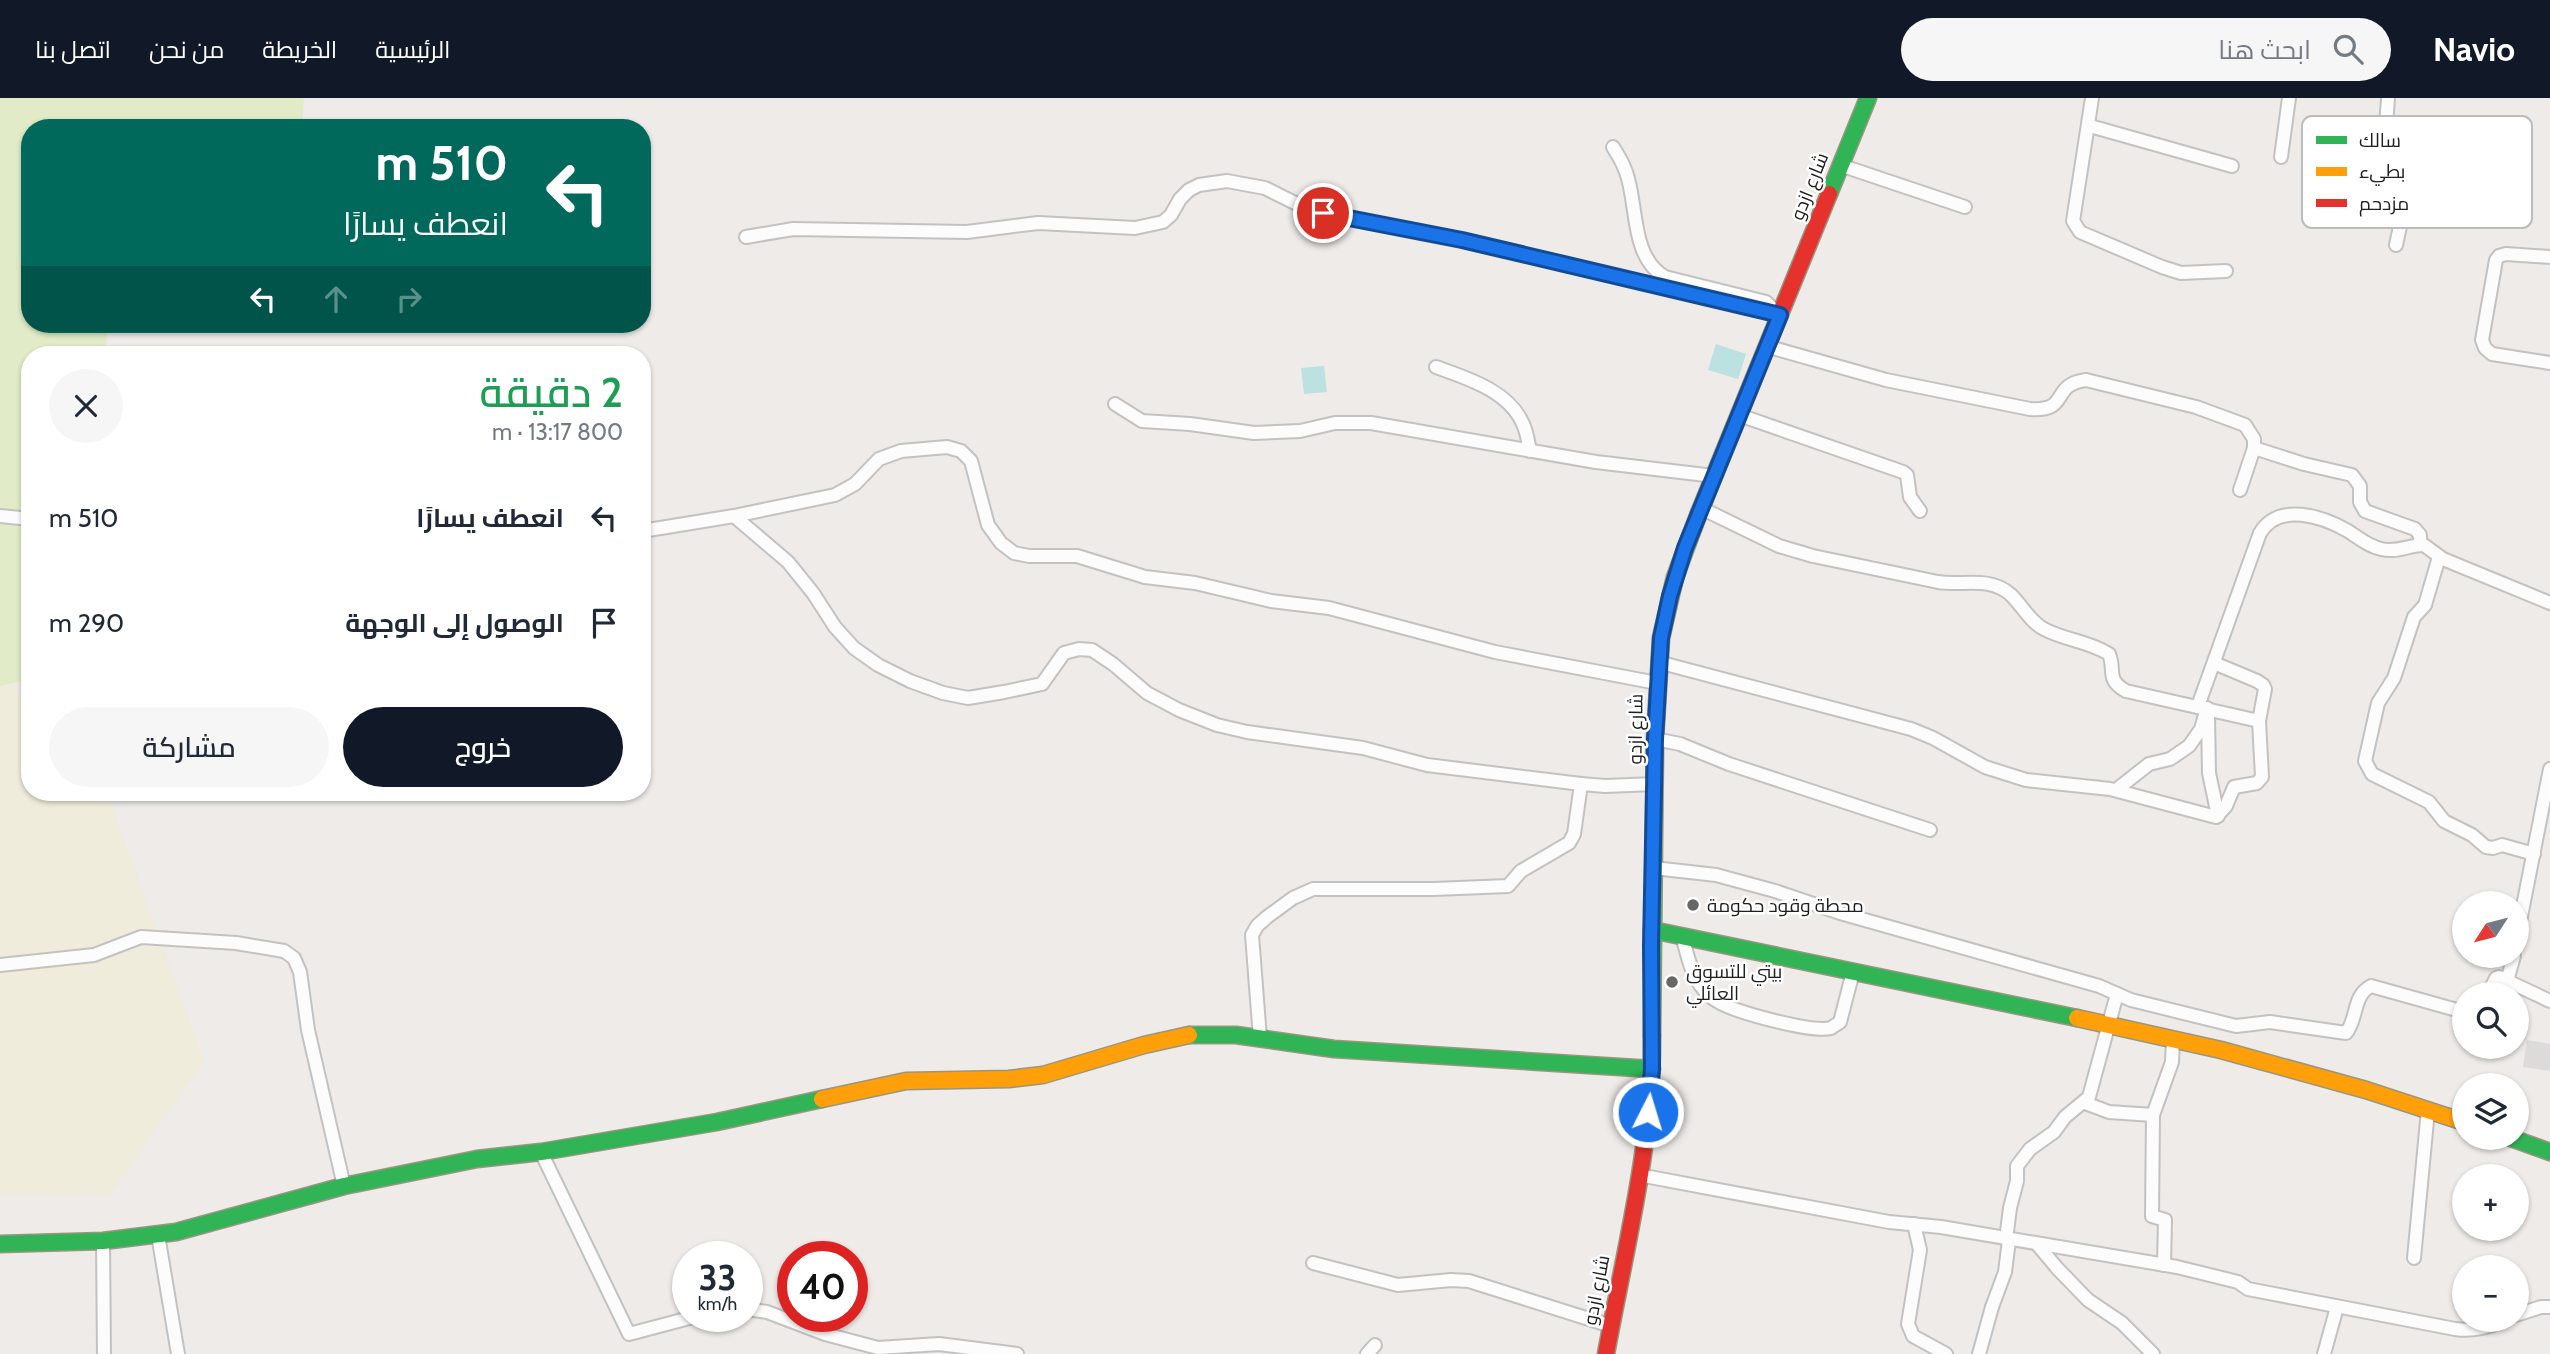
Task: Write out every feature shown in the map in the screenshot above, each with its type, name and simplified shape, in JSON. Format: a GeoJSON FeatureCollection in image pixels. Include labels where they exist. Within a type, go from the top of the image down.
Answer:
{"type":"FeatureCollection","features":[{"type":"Feature","properties":{"kind":"street","name":"شارع ازدو"},"geometry":{"type":"LineString","coordinates":[[1606,1354],[1647,1128],[1652,1069],[1655,739],[1658,662],[1665,615],[1701,508],[1766,346],[1774,314],[1868,98]]}},
{"type":"Feature","properties":{"kind":"street"},"geometry":{"type":"LineString","coordinates":[[2092,98],[2090,125],[2073,221],[2076,228],[2080,232],[2182,273],[2226,271]]}},
{"type":"Feature","properties":{"kind":"street"},"geometry":{"type":"LineString","coordinates":[[2281,158],[2289,98]]}},
{"type":"Feature","properties":{"kind":"street"},"geometry":{"type":"LineString","coordinates":[[2387,116],[2388,98]]}},
{"type":"Feature","properties":{"kind":"street"},"geometry":{"type":"LineString","coordinates":[[2090,125],[2232,166]]}},
{"type":"Feature","properties":{"kind":"street"},"geometry":{"type":"LineString","coordinates":[[1613,147],[1627,174],[1643,247],[1655,270],[1665,277],[1684,283],[1766,302],[1774,314]]}},
{"type":"Feature","properties":{"kind":"street"},"geometry":{"type":"LineString","coordinates":[[1840,165],[1965,207]]}},
{"type":"Feature","properties":{"kind":"street"},"geometry":{"type":"LineString","coordinates":[[746,237],[793,229],[967,232],[1038,223],[1135,228],[1163,222],[1189,190],[1199,185],[1227,181],[1265,188],[1303,207],[1323,213],[1462,240],[1774,314]]}},
{"type":"Feature","properties":{"kind":"street"},"geometry":{"type":"LineString","coordinates":[[2396,245],[2400,228]]}},
{"type":"Feature","properties":{"kind":"street"},"geometry":{"type":"LineString","coordinates":[[2550,257],[2506,254],[2499,256],[2496,260],[2482,340],[2484,348],[2492,354],[2550,363]]}},
{"type":"Feature","properties":{"kind":"street"},"geometry":{"type":"LineString","coordinates":[[1766,346],[1886,380],[2030,409],[2051,408],[2058,402],[2064,388],[2073,382],[2101,382],[2196,407],[2236,421],[2250,431],[2254,448],[2240,490]]}},
{"type":"Feature","properties":{"kind":"street"},"geometry":{"type":"LineString","coordinates":[[1436,367],[1500,395],[1514,408],[1524,425],[1530,451]]}},
{"type":"Feature","properties":{"kind":"street"},"geometry":{"type":"LineString","coordinates":[[1115,404],[1133,417],[1153,423],[1190,424],[1254,433],[1300,431],[1335,423],[1371,423],[1530,451],[1714,476]]}},
{"type":"Feature","properties":{"kind":"street"},"geometry":{"type":"LineString","coordinates":[[1739,415],[1903,472],[1907,475],[1910,497],[1920,511]]}},
{"type":"Feature","properties":{"kind":"street"},"geometry":{"type":"LineString","coordinates":[[651,530],[835,495],[855,484],[879,459],[901,451],[947,447],[961,451],[971,461],[988,525],[1001,544],[1014,553],[1029,556],[1077,556],[1145,578],[1195,583],[1271,601],[1329,608],[1495,652],[1657,683]]}},
{"type":"Feature","properties":{"kind":"street"},"geometry":{"type":"LineString","coordinates":[[2254,448],[2304,464],[2352,475],[2360,486],[2360,502],[2365,511],[2415,529],[2420,535],[2420,544]]}},
{"type":"Feature","properties":{"kind":"street"},"geometry":{"type":"LineString","coordinates":[[1701,508],[1779,546],[1813,556],[1938,583],[1980,582],[1992,585],[2010,594],[2042,629],[2109,654],[2113,680],[2126,691],[2259,721]]}},
{"type":"Feature","properties":{"kind":"street"},"geometry":{"type":"LineString","coordinates":[[2116,790],[2149,764],[2170,759],[2189,746],[2201,729],[2202,707],[2214,663],[2249,559],[2264,527],[2275,518],[2291,514],[2320,520],[2349,532],[2364,543],[2388,551],[2420,544],[2431,548],[2439,557],[2550,603]]}},
{"type":"Feature","properties":{"kind":"street"},"geometry":{"type":"LineString","coordinates":[[0,516],[21,518]]}},
{"type":"Feature","properties":{"kind":"street"},"geometry":{"type":"LineString","coordinates":[[734,516],[788,562],[835,627],[854,648],[877,665],[943,693],[968,698],[1036,686],[1049,676],[1064,653],[1079,649],[1092,650],[1147,693],[1179,710],[1217,725],[1247,732],[1363,748],[1427,765],[1581,784],[1655,784]]}},
{"type":"Feature","properties":{"kind":"street"},"geometry":{"type":"LineString","coordinates":[[2439,557],[2425,605],[2414,617],[2393,678],[2378,703],[2364,761],[2372,774],[2429,802],[2444,821],[2472,835],[2486,847],[2502,845],[2533,854]]}},
{"type":"Feature","properties":{"kind":"street"},"geometry":{"type":"LineString","coordinates":[[1658,662],[1910,729],[1933,738],[1985,767],[2026,780],[2116,790],[2207,816],[2218,816]]}},
{"type":"Feature","properties":{"kind":"street"},"geometry":{"type":"LineString","coordinates":[[2214,663],[2263,685],[2265,690],[2259,721],[2262,777],[2257,783],[2234,788],[2218,816]]}},
{"type":"Feature","properties":{"kind":"street"},"geometry":{"type":"LineString","coordinates":[[2202,707],[2210,725],[2209,773],[2218,816]]}},
{"type":"Feature","properties":{"kind":"street"},"geometry":{"type":"LineString","coordinates":[[1655,739],[1680,744],[1729,764],[1930,830]]}},
{"type":"Feature","properties":{"kind":"street"},"geometry":{"type":"LineString","coordinates":[[2526,891],[2550,769]]}},
{"type":"Feature","properties":{"kind":"street"},"geometry":{"type":"LineString","coordinates":[[1260,1038],[1252,935],[1267,917],[1293,898],[1313,889],[1434,890],[1508,886],[1530,865],[1569,843],[1574,834],[1581,784]]}},
{"type":"Feature","properties":{"kind":"street"},"geometry":{"type":"LineString","coordinates":[[1654,868],[1716,875],[1775,891],[1840,913],[2236,1026],[2282,1023],[2346,1033],[2360,994],[2371,986],[2452,1009]]}},
{"type":"Feature","properties":{"kind":"street"},"geometry":{"type":"LineString","coordinates":[[1652,930],[2264,1060],[2452,1118]]}},
{"type":"Feature","properties":{"kind":"street"},"geometry":{"type":"LineString","coordinates":[[1682,936],[1700,986],[1714,999],[1749,1014],[1775,1020],[1816,1028],[1832,1028],[1840,1022],[1853,972]]}},
{"type":"Feature","properties":{"kind":"street"},"geometry":{"type":"LineString","coordinates":[[0,965],[94,955],[141,937],[236,943],[284,951],[294,958],[300,972],[308,1030],[344,1186]]}},
{"type":"Feature","properties":{"kind":"street"},"geometry":{"type":"LineString","coordinates":[[2507,981],[2511,968]]}},
{"type":"Feature","properties":{"kind":"street"},"geometry":{"type":"LineString","coordinates":[[2494,982],[2497,976],[2550,1001]]}},
{"type":"Feature","properties":{"kind":"street"},"geometry":{"type":"LineString","coordinates":[[1979,1354],[2005,1272],[2010,1208],[2017,1181],[2017,1166],[2039,1141],[2054,1132],[2065,1117],[2085,1102],[2092,1091],[2117,994]]}},
{"type":"Feature","properties":{"kind":"street"},"geometry":{"type":"LineString","coordinates":[[0,1244],[103,1241],[158,1235],[209,1225],[344,1186],[477,1159],[541,1152],[718,1122],[906,1081],[937,1078],[1002,1080],[1041,1075],[1198,1034],[1232,1034],[1307,1046],[1364,1051],[1652,1069]]}},
{"type":"Feature","properties":{"kind":"street"},"geometry":{"type":"LineString","coordinates":[[2164,1265],[2165,1220],[2152,1216],[2151,1206],[2153,1115],[2172,1062],[2173,1040]]}},
{"type":"Feature","properties":{"kind":"street"},"geometry":{"type":"LineString","coordinates":[[2085,1102],[2109,1112],[2153,1115]]}},
{"type":"Feature","properties":{"kind":"street"},"geometry":{"type":"LineString","coordinates":[[2414,1258],[2428,1110]]}},
{"type":"Feature","properties":{"kind":"street"},"geometry":{"type":"LineString","coordinates":[[2529,1144],[2550,1152]]}},
{"type":"Feature","properties":{"kind":"street"},"geometry":{"type":"LineString","coordinates":[[541,1152],[629,1334],[672,1323]]}},
{"type":"Feature","properties":{"kind":"street"},"geometry":{"type":"LineString","coordinates":[[1639,1175],[1889,1222],[1941,1227],[2208,1273],[2238,1282],[2248,1289],[2452,1328]]}},
{"type":"Feature","properties":{"kind":"street"},"geometry":{"type":"LineString","coordinates":[[1914,1224],[1920,1250],[1908,1324],[1913,1336],[1946,1354]]}},
{"type":"Feature","properties":{"kind":"street"},"geometry":{"type":"LineString","coordinates":[[158,1235],[178,1354]]}},
{"type":"Feature","properties":{"kind":"street"},"geometry":{"type":"LineString","coordinates":[[103,1241],[104,1354]]}},
{"type":"Feature","properties":{"kind":"street"},"geometry":{"type":"LineString","coordinates":[[2037,1244],[2056,1268],[2088,1300],[2122,1323],[2153,1354]]}},
{"type":"Feature","properties":{"kind":"street"},"geometry":{"type":"LineString","coordinates":[[1313,1263],[1398,1285],[1469,1281],[1611,1326]]}},
{"type":"Feature","properties":{"kind":"street"},"geometry":{"type":"LineString","coordinates":[[2324,1354],[2337,1307]]}},
{"type":"Feature","properties":{"kind":"street"},"geometry":{"type":"LineString","coordinates":[[2529,1309],[2550,1307]]}},
{"type":"Feature","properties":{"kind":"street"},"geometry":{"type":"LineString","coordinates":[[763,1311],[824,1334],[878,1348],[939,1343],[1017,1354]]}},
{"type":"Feature","properties":{"kind":"shaded area"},"geometry":{"type":"Polygon","coordinates":[[[0,672],[21,694],[21,801],[110,801],[204,1062],[108,1196],[0,1194],[0,672]]]}},
{"type":"Feature","properties":{"kind":"shaded area"},"geometry":{"type":"Polygon","coordinates":[[[2529,1040],[2550,1044],[2550,1071],[2523,1067],[2524,1059],[2529,1059],[2529,1040]]]}},
{"type":"Feature","properties":{"kind":"green space"},"geometry":{"type":"Polygon","coordinates":[[[0,98],[304,98],[303,119],[21,119],[21,333],[107,333],[106,346],[21,346],[21,681],[0,686],[0,98]]]}},
{"type":"Feature","properties":{"kind":"water"},"geometry":{"type":"Polygon","coordinates":[[[1716,344],[1746,354],[1738,379],[1708,370],[1716,344]]]}},
{"type":"Feature","properties":{"kind":"water"},"geometry":{"type":"Polygon","coordinates":[[[1324,366],[1327,392],[1304,394],[1301,368],[1324,366]]]}},
{"type":"Feature","properties":{"kind":"traffic: fast"},"geometry":{"type":"LineString","coordinates":[[1829,194],[1868,98]]}},
{"type":"Feature","properties":{"kind":"traffic: fast"},"geometry":{"type":"LineString","coordinates":[[1652,1035],[1655,739],[1661,638],[1675,577],[1699,513]]}},
{"type":"Feature","properties":{"kind":"traffic: fast"},"geometry":{"type":"LineString","coordinates":[[1652,930],[2077,1018]]}},
{"type":"Feature","properties":{"kind":"traffic: fast"},"geometry":{"type":"LineString","coordinates":[[1189,1035],[1236,1035],[1334,1049],[1652,1069]]}},
{"type":"Feature","properties":{"kind":"traffic: fast"},"geometry":{"type":"LineString","coordinates":[[0,1244],[103,1241],[176,1232],[344,1186],[477,1159],[541,1152],[717,1122],[822,1099]]}},
{"type":"Feature","properties":{"kind":"traffic: fast"},"geometry":{"type":"LineString","coordinates":[[2529,1144],[2550,1152]]}},
{"type":"Feature","properties":{"kind":"traffic: slow"},"geometry":{"type":"LineString","coordinates":[[2077,1018],[2221,1050],[2366,1090],[2452,1118]]}},
{"type":"Feature","properties":{"kind":"traffic: slow"},"geometry":{"type":"LineString","coordinates":[[822,1099],[906,1081],[1009,1079],[1043,1075],[1144,1045],[1189,1035]]}},
{"type":"Feature","properties":{"kind":"traffic: jam"},"geometry":{"type":"LineString","coordinates":[[1699,513],[1829,194]]}},
{"type":"Feature","properties":{"kind":"traffic: jam"},"geometry":{"type":"LineString","coordinates":[[1606,1354],[1643,1156],[1652,1035]]}},
{"type":"Feature","properties":{"kind":"place","name":"محطة وقود حكومة"},"geometry":{"type":"Point","coordinates":[1693,905]}},
{"type":"Feature","properties":{"kind":"place","name":"بيتي للتسوق العائلي"},"geometry":{"type":"Point","coordinates":[1672,982]}},
{"type":"Feature","properties":{"kind":"route"},"geometry":{"type":"LineString","coordinates":[[1323,213],[1462,240],[1780,315],[1685,548],[1675,577],[1661,638],[1655,739],[1651,946],[1652,1069],[1648,1112]]}}]}
